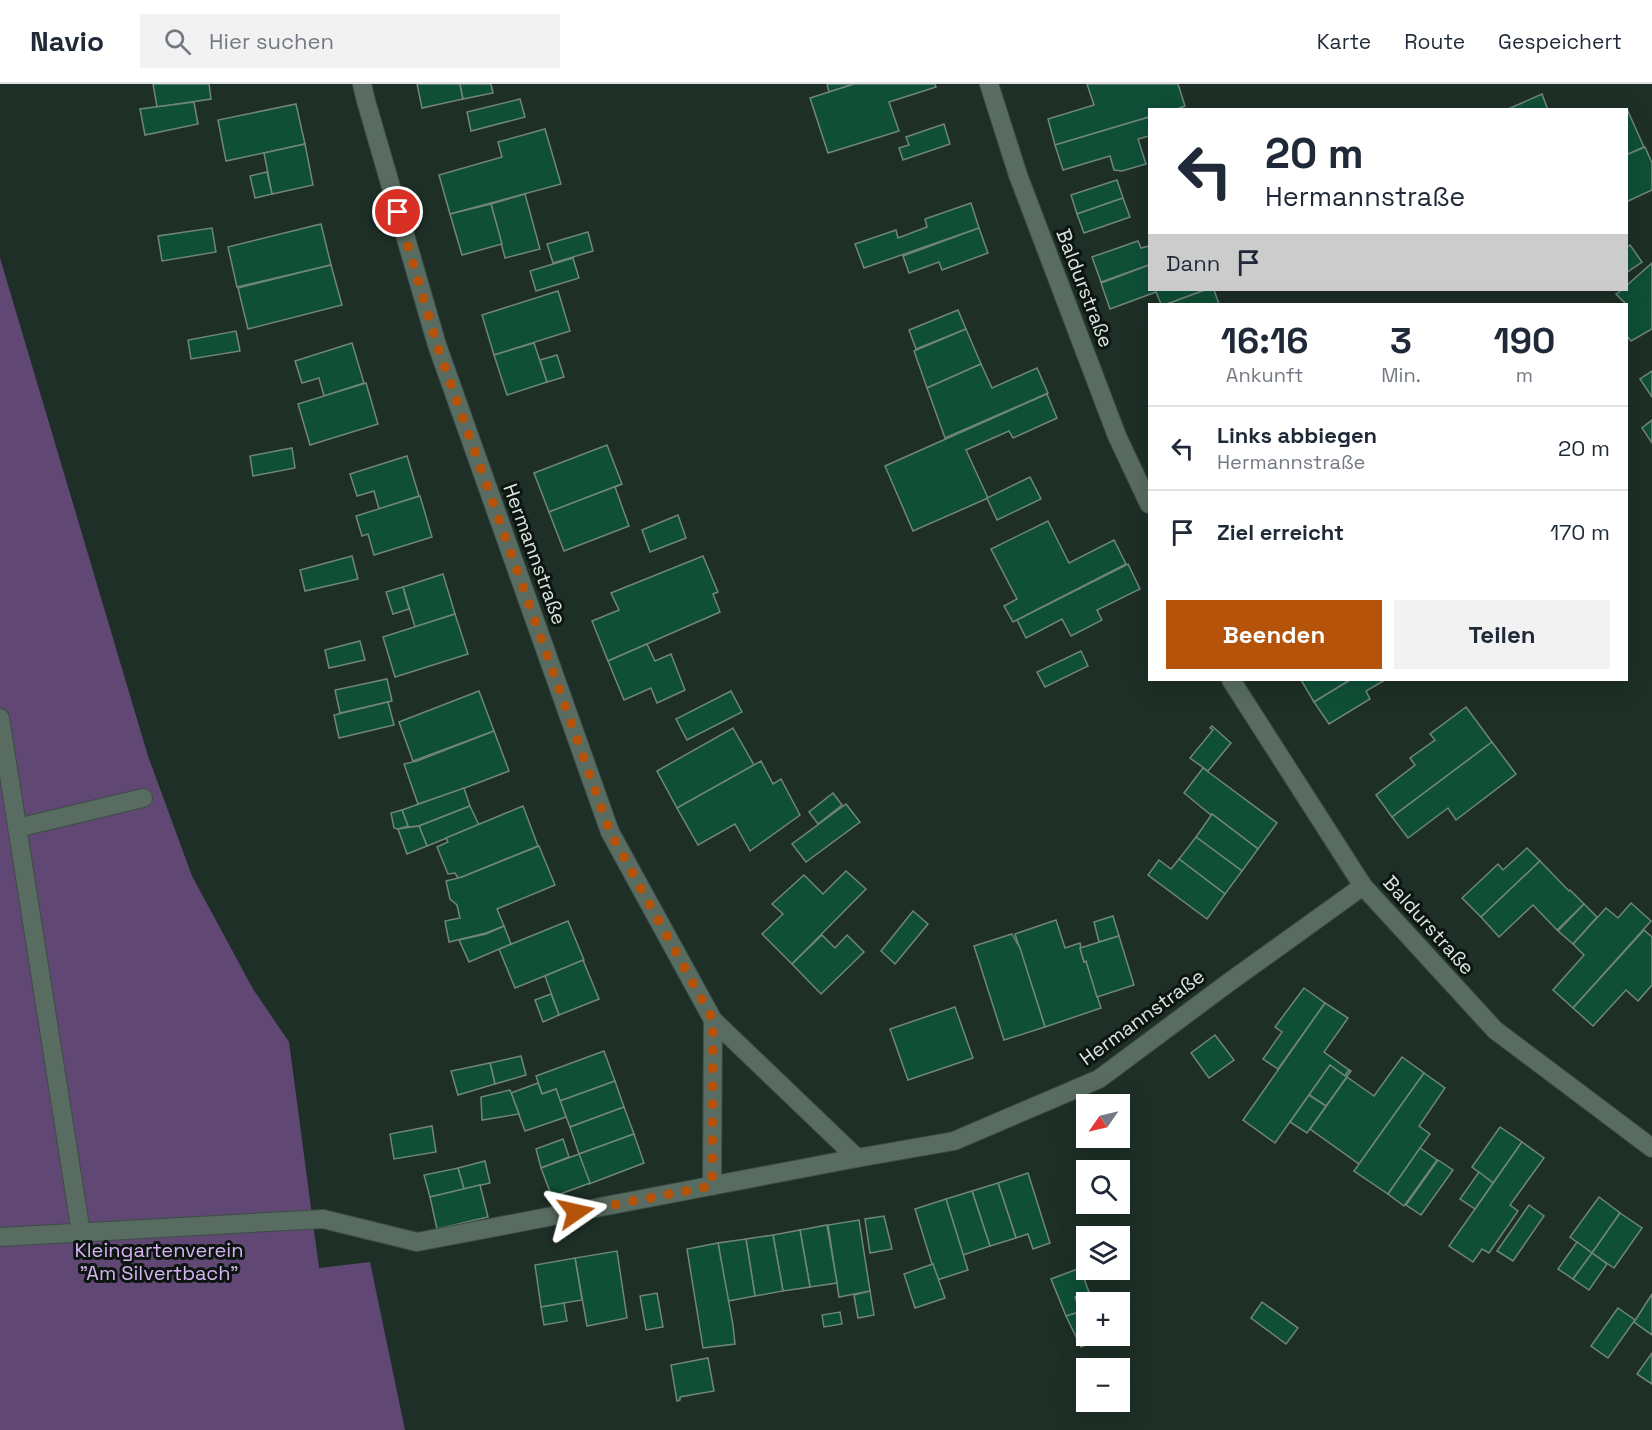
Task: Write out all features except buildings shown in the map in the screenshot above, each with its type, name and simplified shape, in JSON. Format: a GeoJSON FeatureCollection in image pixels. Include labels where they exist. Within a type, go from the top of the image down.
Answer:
{"type":"FeatureCollection","features":[{"type":"Feature","properties":{"kind":"street","name":"Hermannstraße"},"geometry":{"type":"LineString","coordinates":[[362,84],[437,345],[610,832],[713,1020],[857,1158]]}},
{"type":"Feature","properties":{"kind":"street","name":"Baldurstraße"},"geometry":{"type":"LineString","coordinates":[[989,84],[1026,197],[1117,436],[1148,502]]}},
{"type":"Feature","properties":{"kind":"street","name":"Baldurstraße"},"geometry":{"type":"LineString","coordinates":[[1232,681],[1363,886],[1495,1030],[1652,1148]]}},
{"type":"Feature","properties":{"kind":"street"},"geometry":{"type":"LineString","coordinates":[[0,718],[81,1233],[0,1237]]}},
{"type":"Feature","properties":{"kind":"street"},"geometry":{"type":"LineString","coordinates":[[17,828],[143,798]]}},
{"type":"Feature","properties":{"kind":"street","name":"Hermannstraße"},"geometry":{"type":"LineString","coordinates":[[81,1233],[323,1219],[417,1242],[954,1141],[1099,1079],[1363,886]]}},
{"type":"Feature","properties":{"kind":"street","name":"Hermannstraße"},"geometry":{"type":"LineString","coordinates":[[712,1186],[713,1020]]}},
{"type":"Feature","properties":{"kind":"green space","name":"Kleingartenverein \"Am Silvertbach\""},"geometry":{"type":"Polygon","coordinates":[[[0,258],[148,756],[192,876],[253,989],[289,1042],[319,1268],[370,1262],[405,1430],[0,1430],[0,258]]]}},
{"type":"Feature","properties":{"kind":"route"},"geometry":{"type":"LineString","coordinates":[[398,212],[437,345],[610,832],[713,1020],[712,1186],[576,1212]]}}]}
